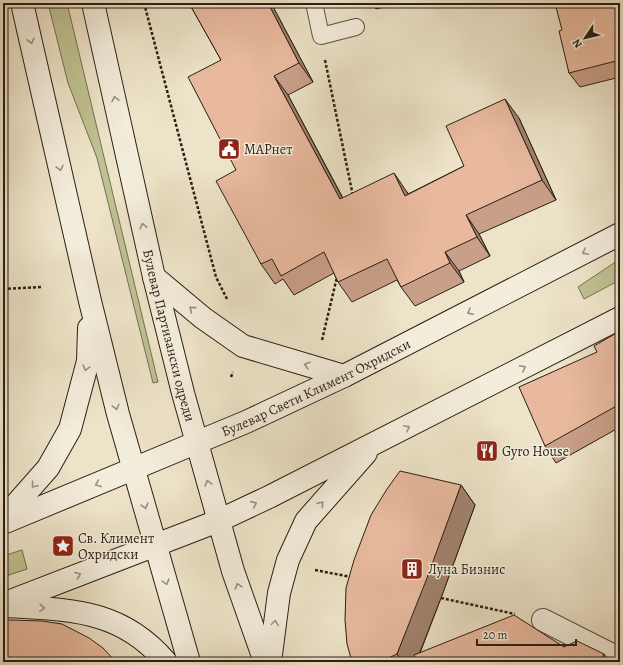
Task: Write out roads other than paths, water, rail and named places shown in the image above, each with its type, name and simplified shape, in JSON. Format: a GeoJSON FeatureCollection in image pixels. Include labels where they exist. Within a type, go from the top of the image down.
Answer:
{"type":"FeatureCollection","features":[{"type":"Feature","properties":{"kind":"street"},"geometry":{"type":"LineString","coordinates":[[22,3],[90,301],[118,414],[189,662]]}},
{"type":"Feature","properties":{"kind":"street","name":"Булевар Партизански одреди"},"geometry":{"type":"LineString","coordinates":[[94,3],[154,277],[197,443],[233,571],[265,662]]}},
{"type":"Feature","properties":{"kind":"street","name":"Булевар Свети Климент Охридски"},"geometry":{"type":"LineString","coordinates":[[3,523],[197,443],[344,376],[620,234]]}},
{"type":"Feature","properties":{"kind":"street"},"geometry":{"type":"LineString","coordinates":[[154,277],[203,318],[243,346],[344,376]]}},
{"type":"Feature","properties":{"kind":"street"},"geometry":{"type":"LineString","coordinates":[[3,519],[48,468],[70,429],[88,361],[90,301]]}},
{"type":"Feature","properties":{"kind":"street"},"geometry":{"type":"LineString","coordinates":[[3,605],[218,520],[269,497],[372,446],[620,318]]}},
{"type":"Feature","properties":{"kind":"street"},"geometry":{"type":"LineString","coordinates":[[270,662],[280,593],[288,560],[306,521],[372,446]]}},
{"type":"Feature","properties":{"kind":"street"},"geometry":{"type":"LineString","coordinates":[[3,605],[70,610],[105,618],[136,635],[166,662]]}},
{"type":"Feature","properties":{"kind":"street"},"geometry":{"type":"LineString","coordinates":[[543,620],[620,659]]}},
{"type":"Feature","properties":{"kind":"lane"},"geometry":{"type":"LineString","coordinates":[[314,3],[321,36],[356,27]]}},
{"type":"Feature","properties":{"kind":"place","name":"МАРнет"},"geometry":{"type":"Point","coordinates":[229,149]}},
{"type":"Feature","properties":{"kind":"place","name":"Gyro House"},"geometry":{"type":"Point","coordinates":[487,451]}},
{"type":"Feature","properties":{"kind":"place","name":"Св. Климент Охридски"},"geometry":{"type":"Point","coordinates":[63,546]}},
{"type":"Feature","properties":{"kind":"place","name":"Луна Бизнис"},"geometry":{"type":"Point","coordinates":[412,569]}}]}
